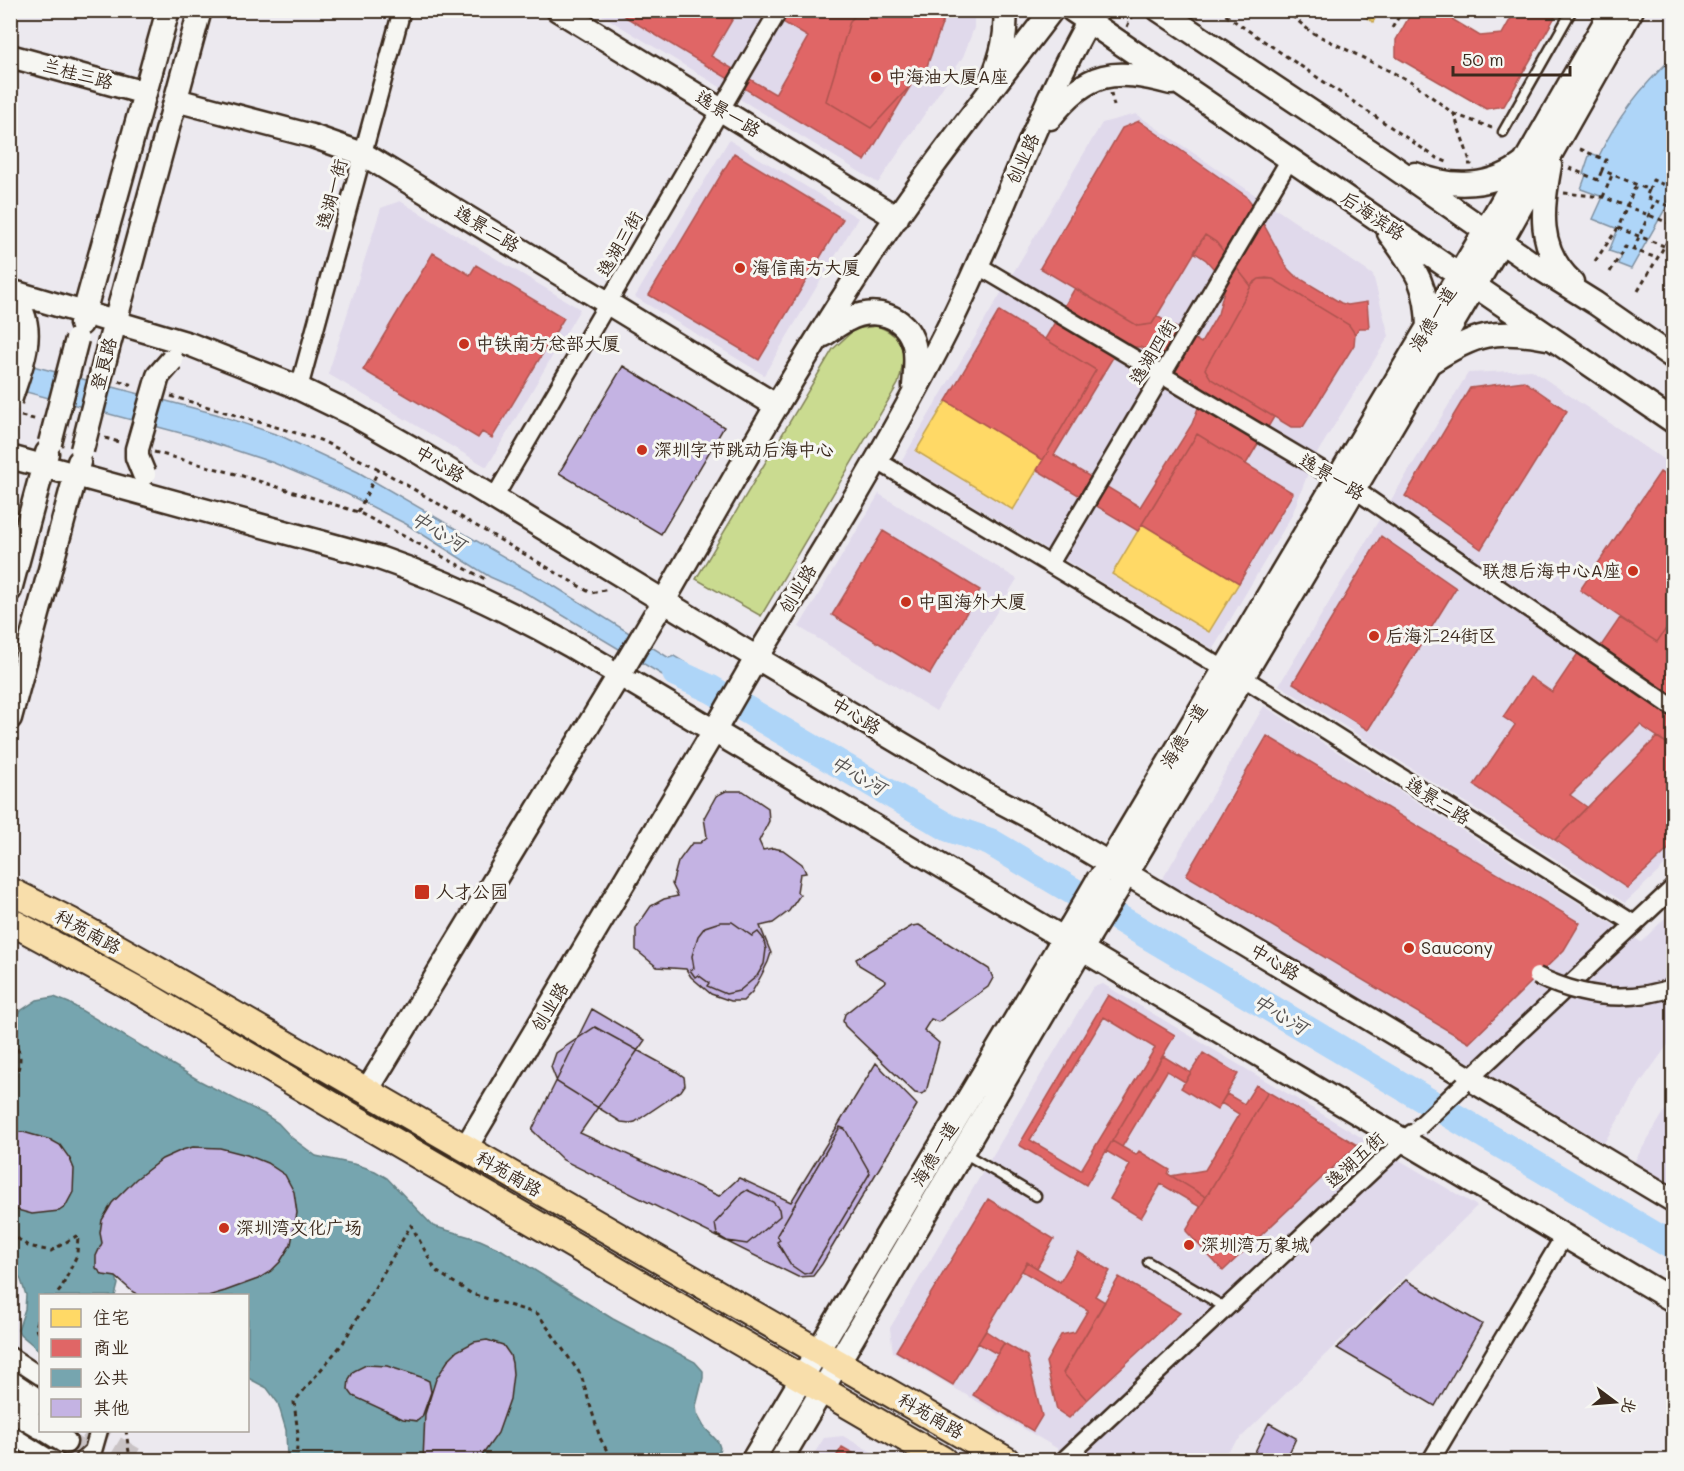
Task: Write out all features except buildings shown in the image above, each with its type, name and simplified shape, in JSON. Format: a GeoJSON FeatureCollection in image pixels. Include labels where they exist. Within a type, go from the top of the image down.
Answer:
{"type":"FeatureCollection","features":[{"type":"Feature","properties":{"kind":"main road","name":"登良路"},"geometry":{"type":"LineString","coordinates":[[10,590],[168,10]]}},
{"type":"Feature","properties":{"kind":"main road","name":"登良路"},"geometry":{"type":"LineString","coordinates":[[10,718],[200,10]]}},
{"type":"Feature","properties":{"kind":"main road","name":"逸景一路"},"geometry":{"type":"LineString","coordinates":[[558,10],[897,218]]}},
{"type":"Feature","properties":{"kind":"main road"},"geometry":{"type":"LineString","coordinates":[[980,105],[1002,52],[1006,30],[1005,10]]}},
{"type":"Feature","properties":{"kind":"main road"},"geometry":{"type":"LineString","coordinates":[[366,1092],[659,608],[816,340],[897,218],[1052,10]]}},
{"type":"Feature","properties":{"kind":"main road"},"geometry":{"type":"LineString","coordinates":[[1159,10],[1674,358]]}},
{"type":"Feature","properties":{"kind":"main road"},"geometry":{"type":"LineString","coordinates":[[1177,10],[1197,37]]}},
{"type":"Feature","properties":{"kind":"main road","name":"海德一道"},"geometry":{"type":"LineString","coordinates":[[1493,236],[1526,161],[1612,10]]}},
{"type":"Feature","properties":{"kind":"main road","name":"海德一道"},"geometry":{"type":"LineString","coordinates":[[1346,484],[1415,386],[1467,280],[1493,236],[1560,137],[1632,10]]}},
{"type":"Feature","properties":{"kind":"main road","name":"后海滨路"},"geometry":{"type":"LineString","coordinates":[[1085,14],[1186,88],[1674,422]]}},
{"type":"Feature","properties":{"kind":"main road","name":"创业路"},"geometry":{"type":"LineString","coordinates":[[465,1149],[876,460],[913,394],[947,331],[977,265],[1067,63],[1085,14]]}},
{"type":"Feature","properties":{"kind":"main road","name":"兰桂三路"},"geometry":{"type":"LineString","coordinates":[[10,56],[145,93]]}},
{"type":"Feature","properties":{"kind":"main road"},"geometry":{"type":"LineString","coordinates":[[1024,157],[1065,100],[1084,84],[1103,75],[1125,74],[1186,88]]}},
{"type":"Feature","properties":{"kind":"main road","name":"逸景二路"},"geometry":{"type":"LineString","coordinates":[[176,100],[312,136],[363,154],[777,406]]}},
{"type":"Feature","properties":{"kind":"main road"},"geometry":{"type":"LineString","coordinates":[[1560,137],[1551,163],[1546,191],[1544,236],[1559,270],[1595,303]]}},
{"type":"Feature","properties":{"kind":"main road"},"geometry":{"type":"LineString","coordinates":[[1385,161],[1432,181],[1456,184],[1476,184],[1495,178],[1516,169],[1526,161]]}},
{"type":"Feature","properties":{"kind":"main road"},"geometry":{"type":"LineString","coordinates":[[1379,219],[1419,278],[1428,305],[1424,356],[1415,386]]}},
{"type":"Feature","properties":{"kind":"main road","name":"海德一道"},"geometry":{"type":"LineString","coordinates":[[753,1461],[812,1384],[1346,484],[1428,328],[1467,280]]}},
{"type":"Feature","properties":{"kind":"main road","name":"中心路"},"geometry":{"type":"LineString","coordinates":[[10,291],[189,344],[299,388],[386,432],[635,584],[659,608],[988,795],[1113,876],[1674,1200]]}},
{"type":"Feature","properties":{"kind":"main road"},"geometry":{"type":"LineString","coordinates":[[10,400],[28,331],[17,308]]}},
{"type":"Feature","properties":{"kind":"main road"},"geometry":{"type":"LineString","coordinates":[[816,340],[848,319],[863,314],[878,312],[891,316],[910,334],[914,347],[916,365],[913,394]]}},
{"type":"Feature","properties":{"kind":"main road"},"geometry":{"type":"LineString","coordinates":[[1415,386],[1431,363],[1450,350],[1485,334],[1528,334],[1555,340]]}},
{"type":"Feature","properties":{"kind":"main road"},"geometry":{"type":"LineString","coordinates":[[211,512],[151,482],[144,474],[137,457],[137,449],[158,376],[172,360],[192,353],[243,365]]}},
{"type":"Feature","properties":{"kind":"main road"},"geometry":{"type":"LineString","coordinates":[[10,457],[379,558],[471,594],[546,632],[621,671],[717,726],[1412,1133],[1564,1236],[1674,1301]]}},
{"type":"Feature","properties":{"kind":"main road","name":"科苑南路"},"geometry":{"type":"LineString","coordinates":[[10,891],[72,922],[828,1356],[998,1458]]}},
{"type":"Feature","properties":{"kind":"main road","name":"科苑南路"},"geometry":{"type":"LineString","coordinates":[[10,921],[139,991],[943,1461]]}},
{"type":"Feature","properties":{"kind":"main road","name":"海德一道"},"geometry":{"type":"LineString","coordinates":[[828,1356],[962,1151],[1076,937]]}},
{"type":"Feature","properties":{"kind":"main road"},"geometry":{"type":"LineString","coordinates":[[10,1382],[39,1401]]}},
{"type":"Feature","properties":{"kind":"main road","name":"海德一道"},"geometry":{"type":"LineString","coordinates":[[782,1461],[812,1384]]}},
{"type":"Feature","properties":{"kind":"main road"},"geometry":{"type":"LineString","coordinates":[[10,1409],[39,1426]]}},
{"type":"Feature","properties":{"kind":"main road"},"geometry":{"type":"LineString","coordinates":[[47,1432],[60,1451]]}},
{"type":"Feature","properties":{"kind":"street","name":"逸湖一街"},"geometry":{"type":"LineString","coordinates":[[299,388],[402,10]]}},
{"type":"Feature","properties":{"kind":"street","name":"逸湖三街"},"geometry":{"type":"LineString","coordinates":[[494,498],[779,10]]}},
{"type":"Feature","properties":{"kind":"street","name":"逸湖四街"},"geometry":{"type":"LineString","coordinates":[[1050,564],[1290,159]]}},
{"type":"Feature","properties":{"kind":"street","name":"逸景一路"},"geometry":{"type":"LineString","coordinates":[[977,265],[1346,484],[1674,708]]}},
{"type":"Feature","properties":{"kind":"street","name":"逸景二路"},"geometry":{"type":"LineString","coordinates":[[876,460],[1233,673],[1634,924]]}},
{"type":"Feature","properties":{"kind":"street","name":"逸湖五街"},"geometry":{"type":"LineString","coordinates":[[1064,1461],[1674,887]]}},
{"type":"Feature","properties":{"kind":"street"},"geometry":{"type":"LineString","coordinates":[[1537,976],[1571,990],[1606,997],[1647,995],[1674,987]]}},
{"type":"Feature","properties":{"kind":"street"},"geometry":{"type":"LineString","coordinates":[[1431,1461],[1564,1236]]}},
{"type":"Feature","properties":{"kind":"street"},"geometry":{"type":"LineString","coordinates":[[10,1356],[39,1376]]}},
{"type":"Feature","properties":{"kind":"street"},"geometry":{"type":"LineString","coordinates":[[83,1461],[93,1451],[99,1432]]}},
{"type":"Feature","properties":{"kind":"street"},"geometry":{"type":"LineString","coordinates":[[10,1434],[60,1451]]}},
{"type":"Feature","properties":{"kind":"lane"},"geometry":{"type":"LineString","coordinates":[[1503,132],[1572,10]]}},
{"type":"Feature","properties":{"kind":"lane"},"geometry":{"type":"LineString","coordinates":[[962,1151],[1036,1196]]}},
{"type":"Feature","properties":{"kind":"lane"},"geometry":{"type":"LineString","coordinates":[[1148,1262],[1226,1308]]}},
{"type":"Feature","properties":{"kind":"path"},"geometry":{"type":"LineString","coordinates":[[1218,10],[1435,157],[1452,164]]}},
{"type":"Feature","properties":{"kind":"path"},"geometry":{"type":"LineString","coordinates":[[1285,10],[1311,32],[1412,82],[1454,114],[1503,132]]}},
{"type":"Feature","properties":{"kind":"path"},"geometry":{"type":"LineString","coordinates":[[1392,28],[1402,10]]}},
{"type":"Feature","properties":{"kind":"path"},"geometry":{"type":"LineString","coordinates":[[1468,10],[1478,16],[1482,10]]}},
{"type":"Feature","properties":{"kind":"path"},"geometry":{"type":"LineString","coordinates":[[1454,114],[1471,164],[1462,164]]}},
{"type":"Feature","properties":{"kind":"path"},"geometry":{"type":"LineString","coordinates":[[1569,168],[1598,180],[1606,160],[1580,149]]}},
{"type":"Feature","properties":{"kind":"path"},"geometry":{"type":"LineString","coordinates":[[1602,170],[1649,190]]}},
{"type":"Feature","properties":{"kind":"path"},"geometry":{"type":"LineString","coordinates":[[1603,197],[1612,175]]}},
{"type":"Feature","properties":{"kind":"path"},"geometry":{"type":"LineString","coordinates":[[1674,189],[1653,180],[1646,197],[1674,208]]}},
{"type":"Feature","properties":{"kind":"path"},"geometry":{"type":"LineString","coordinates":[[1595,261],[1618,228],[1636,185]]}},
{"type":"Feature","properties":{"kind":"path"},"geometry":{"type":"LineString","coordinates":[[1559,193],[1603,197],[1674,227],[1638,291]]}},
{"type":"Feature","properties":{"kind":"path"},"geometry":{"type":"LineString","coordinates":[[1633,250],[1655,201]]}},
{"type":"Feature","properties":{"kind":"path"},"geometry":{"type":"LineString","coordinates":[[1618,228],[1664,246]]}},
{"type":"Feature","properties":{"kind":"path"},"geometry":{"type":"LineString","coordinates":[[1610,272],[1625,247],[1657,258]]}},
{"type":"Feature","properties":{"kind":"path"},"geometry":{"type":"LineString","coordinates":[[109,378],[142,388]]}},
{"type":"Feature","properties":{"kind":"path"},"geometry":{"type":"LineString","coordinates":[[164,394],[320,440],[379,469],[591,593],[635,584]]}},
{"type":"Feature","properties":{"kind":"path"},"geometry":{"type":"LineString","coordinates":[[358,512],[379,469]]}},
{"type":"Feature","properties":{"kind":"path"},"geometry":{"type":"LineString","coordinates":[[10,1044],[16,1046],[21,1058],[10,1086]]}},
{"type":"Feature","properties":{"kind":"path"},"geometry":{"type":"LineString","coordinates":[[296,1461],[298,1434],[294,1402],[343,1343],[411,1225],[436,1271],[472,1294],[538,1314],[581,1375],[600,1438],[612,1461]]}},
{"type":"Feature","properties":{"kind":"path"},"geometry":{"type":"LineString","coordinates":[[10,1233],[28,1246],[51,1251],[78,1235],[77,1255],[62,1289],[57,1294]]}},
{"type":"Feature","properties":{"kind":"path"},"geometry":{"type":"LineString","coordinates":[[39,1314],[34,1327],[39,1336]]}},
{"type":"Feature","properties":{"kind":"path"},"geometry":{"type":"LineString","coordinates":[[126,1432],[130,1461]]}},
{"type":"Feature","properties":{"kind":"shaded area"},"geometry":{"type":"Polygon","coordinates":[[[595,11],[974,11],[974,28],[963,57],[878,183],[595,11]]]}},
{"type":"Feature","properties":{"kind":"shaded area"},"geometry":{"type":"Polygon","coordinates":[[[1136,114],[1373,275],[1389,336],[1313,460],[1292,515],[1213,649],[901,462],[1102,123],[1136,114]]]}},
{"type":"Feature","properties":{"kind":"shaded area","name":"海信南方大厦"},"geometry":{"type":"Polygon","coordinates":[[[729,140],[858,218],[764,375],[635,297],[729,140]]]}},
{"type":"Feature","properties":{"kind":"shaded area"},"geometry":{"type":"Polygon","coordinates":[[[400,201],[580,309],[487,467],[328,374],[381,208],[400,201]]]}},
{"type":"Feature","properties":{"kind":"shaded area"},"geometry":{"type":"Polygon","coordinates":[[[1532,370],[1673,466],[1673,858],[1625,903],[1279,685],[1468,373],[1532,370]]]}},
{"type":"Feature","properties":{"kind":"shaded area"},"geometry":{"type":"Polygon","coordinates":[[[879,494],[1017,579],[936,711],[799,627],[879,494]]]}},
{"type":"Feature","properties":{"kind":"shaded area"},"geometry":{"type":"Polygon","coordinates":[[[1264,706],[1641,942],[1673,910],[1673,1041],[1641,1082],[1604,1143],[1162,880],[1264,706]]]}},
{"type":"Feature","properties":{"kind":"shaded area","name":"深圳湾万象城"},"geometry":{"type":"Polygon","coordinates":[[[1103,984],[1477,1206],[1218,1460],[1077,1460],[893,1352],[890,1328],[1093,987],[1103,984]]]}},
{"type":"Feature","properties":{"kind":"shaded area"},"geometry":{"type":"Polygon","coordinates":[[[1673,1097],[1673,1191],[1631,1167],[1673,1097]]]}},
{"type":"Feature","properties":{"kind":"shaded area"},"geometry":{"type":"Polygon","coordinates":[[[843,1436],[886,1460],[810,1460],[824,1438],[843,1436]]]}},
{"type":"Feature","properties":{"kind":"green space"},"geometry":{"type":"Polygon","coordinates":[[[877,326],[894,336],[902,349],[903,357],[898,384],[761,616],[696,579],[833,349],[855,329],[877,326]]]}},
{"type":"Feature","properties":{"kind":"water"},"geometry":{"type":"Polygon","coordinates":[[[1673,57],[1673,195],[1631,269],[1618,264],[1621,255],[1609,251],[1618,229],[1593,219],[1603,197],[1581,189],[1586,175],[1583,174],[1590,153],[1599,156],[1631,103],[1673,57]]]}},
{"type":"Feature","properties":{"kind":"water"},"geometry":{"type":"Polygon","coordinates":[[[10,360],[216,414],[281,436],[358,472],[554,586],[669,658],[674,656],[716,681],[704,700],[524,592],[490,577],[406,524],[347,494],[274,463],[192,436],[11,388],[10,360]]]}},
{"type":"Feature","properties":{"kind":"waterway","name":"中心河"},"geometry":{"type":"LineString","coordinates":[[676,673],[711,689],[949,828],[990,842],[1674,1247]]}},
{"type":"Feature","properties":{"kind":"tunnel"},"geometry":{"type":"LineString","coordinates":[[90,1432],[137,1460]]}},
{"type":"Feature","properties":{"kind":"tunnel"},"geometry":{"type":"LineString","coordinates":[[65,1442],[95,1460]]}},
{"type":"Feature","properties":{"kind":"place","name":"中海油大厦A座"},"geometry":{"type":"Point","coordinates":[876,77]}},
{"type":"Feature","properties":{"kind":"place","name":"海信南方大厦"},"geometry":{"type":"Point","coordinates":[740,268]}},
{"type":"Feature","properties":{"kind":"place","name":"中铁南方总部大厦"},"geometry":{"type":"Point","coordinates":[464,344]}},
{"type":"Feature","properties":{"kind":"place","name":"深圳字节跳动后海中心"},"geometry":{"type":"Point","coordinates":[642,450]}},
{"type":"Feature","properties":{"kind":"place","name":"联想后海中心A座"},"geometry":{"type":"Point","coordinates":[1633,571]}},
{"type":"Feature","properties":{"kind":"place","name":"中国海外大厦"},"geometry":{"type":"Point","coordinates":[906,602]}},
{"type":"Feature","properties":{"kind":"place","name":"后海汇24街区"},"geometry":{"type":"Point","coordinates":[1374,636]}},
{"type":"Feature","properties":{"kind":"place","name":"人才公园"},"geometry":{"type":"Point","coordinates":[422,892]}},
{"type":"Feature","properties":{"kind":"place","name":"Saucony"},"geometry":{"type":"Point","coordinates":[1409,948]}},
{"type":"Feature","properties":{"kind":"place","name":"深圳湾文化广场"},"geometry":{"type":"Point","coordinates":[224,1228]}},
{"type":"Feature","properties":{"kind":"place","name":"深圳湾万象城"},"geometry":{"type":"Point","coordinates":[1189,1245]}}]}
